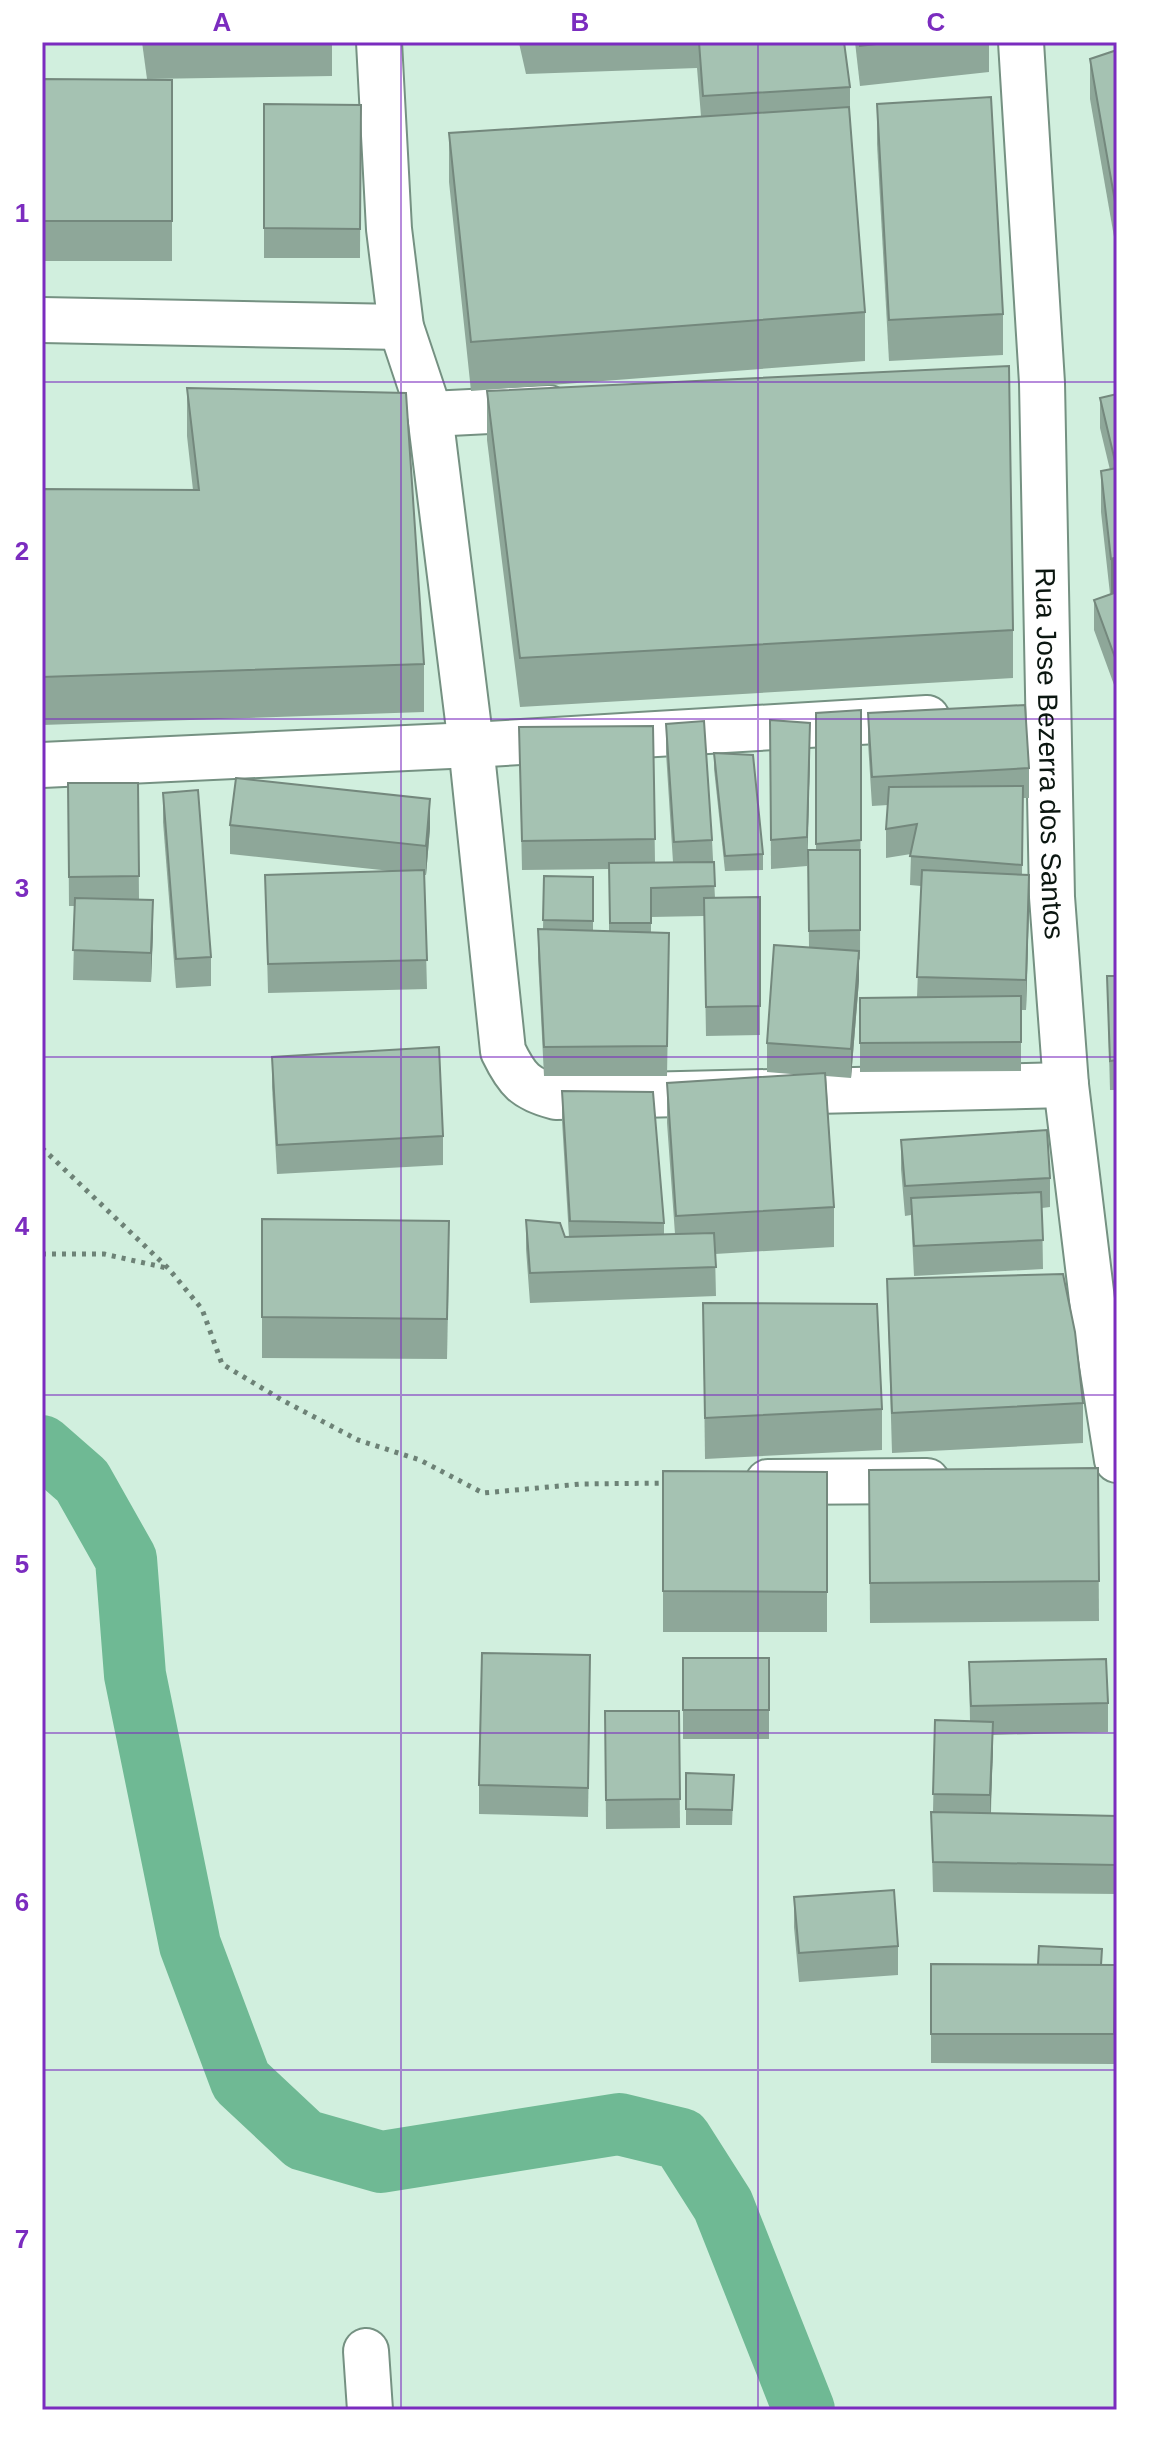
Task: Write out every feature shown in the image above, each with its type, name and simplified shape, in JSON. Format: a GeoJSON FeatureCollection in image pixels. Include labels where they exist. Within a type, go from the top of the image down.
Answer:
{"type":"FeatureCollection","features":[{"type":"Feature","properties":{"kind":"street"},"geometry":{"type":"LineString","coordinates":[[379,42],[389,229],[401,327],[430,414],[471,745],[503,1051],[521,1082],[536,1092],[556,1097],[1066,1085]]}},
{"type":"Feature","properties":{"kind":"street","name":"Rua Jose Bezerra dos Santos"},"geometry":{"type":"LineString","coordinates":[[1021,42],[1042,383],[1052,897],[1066,1085],[1093,1308],[1107,1469]]}},
{"type":"Feature","properties":{"kind":"street"},"geometry":{"type":"LineString","coordinates":[[42,320],[401,327]]}},
{"type":"Feature","properties":{"kind":"street"},"geometry":{"type":"LineString","coordinates":[[995,385],[1042,383]]}},
{"type":"Feature","properties":{"kind":"street"},"geometry":{"type":"LineString","coordinates":[[430,414],[587,406]]}},
{"type":"Feature","properties":{"kind":"street"},"geometry":{"type":"LineString","coordinates":[[42,765],[471,745],[1049,711]]}},
{"type":"Feature","properties":{"kind":"street"},"geometry":{"type":"LineString","coordinates":[[763,1482],[966,1479]]}},
{"type":"Feature","properties":{"kind":"street"},"geometry":{"type":"LineString","coordinates":[[366,2351],[370,2410]]}},
{"type":"Feature","properties":{"kind":"path"},"geometry":{"type":"LineString","coordinates":[[42,1148],[168,1268],[202,1309],[222,1364],[282,1400],[358,1440],[420,1460],[483,1493],[581,1484],[672,1483]]}},
{"type":"Feature","properties":{"kind":"path"},"geometry":{"type":"LineString","coordinates":[[42,1254],[104,1254],[168,1268]]}},
{"type":"Feature","properties":{"kind":"building"},"geometry":{"type":"Polygon","coordinates":[[[699,42],[844,42],[850,87],[703,96],[699,42]]]}},
{"type":"Feature","properties":{"kind":"building"},"geometry":{"type":"Polygon","coordinates":[[[860,42],[894,42],[860,46],[860,42]]]}},
{"type":"Feature","properties":{"kind":"building"},"geometry":{"type":"Polygon","coordinates":[[[1117,50],[1117,213],[1090,59],[1117,50]]]}},
{"type":"Feature","properties":{"kind":"building"},"geometry":{"type":"Polygon","coordinates":[[[42,79],[172,80],[172,221],[42,221],[42,79]]]}},
{"type":"Feature","properties":{"kind":"building"},"geometry":{"type":"Polygon","coordinates":[[[991,97],[1003,314],[889,320],[877,104],[991,97]]]}},
{"type":"Feature","properties":{"kind":"building"},"geometry":{"type":"Polygon","coordinates":[[[264,104],[361,105],[360,229],[264,228],[264,104]]]}},
{"type":"Feature","properties":{"kind":"building"},"geometry":{"type":"Polygon","coordinates":[[[849,107],[865,312],[471,342],[449,133],[849,107]]]}},
{"type":"Feature","properties":{"kind":"building"},"geometry":{"type":"Polygon","coordinates":[[[1009,366],[1013,630],[520,658],[487,391],[1009,366]]]}},
{"type":"Feature","properties":{"kind":"building"},"geometry":{"type":"Polygon","coordinates":[[[187,388],[406,393],[424,664],[42,677],[42,489],[199,490],[187,388]]]}},
{"type":"Feature","properties":{"kind":"building"},"geometry":{"type":"Polygon","coordinates":[[[1117,394],[1117,461],[1115,461],[1100,398],[1117,394]]]}},
{"type":"Feature","properties":{"kind":"building"},"geometry":{"type":"Polygon","coordinates":[[[1117,468],[1117,557],[1111,559],[1101,471],[1117,468]]]}},
{"type":"Feature","properties":{"kind":"building"},"geometry":{"type":"Polygon","coordinates":[[[1117,592],[1117,663],[1094,600],[1117,592]]]}},
{"type":"Feature","properties":{"kind":"building"},"geometry":{"type":"Polygon","coordinates":[[[1025,705],[1029,768],[872,777],[868,713],[1025,705]]]}},
{"type":"Feature","properties":{"kind":"building"},"geometry":{"type":"Polygon","coordinates":[[[861,710],[861,840],[816,844],[816,713],[861,710]]]}},
{"type":"Feature","properties":{"kind":"building"},"geometry":{"type":"Polygon","coordinates":[[[770,720],[810,723],[807,837],[771,840],[770,720]]]}},
{"type":"Feature","properties":{"kind":"building"},"geometry":{"type":"Polygon","coordinates":[[[704,721],[712,840],[674,842],[666,724],[704,721]]]}},
{"type":"Feature","properties":{"kind":"building"},"geometry":{"type":"Polygon","coordinates":[[[653,726],[655,839],[522,841],[519,727],[653,726]]]}},
{"type":"Feature","properties":{"kind":"building"},"geometry":{"type":"Polygon","coordinates":[[[714,753],[753,755],[763,854],[725,856],[714,753]]]}},
{"type":"Feature","properties":{"kind":"building"},"geometry":{"type":"Polygon","coordinates":[[[236,778],[430,799],[426,846],[230,825],[236,778]]]}},
{"type":"Feature","properties":{"kind":"building"},"geometry":{"type":"Polygon","coordinates":[[[68,783],[138,783],[139,876],[69,877],[68,783]]]}},
{"type":"Feature","properties":{"kind":"building"},"geometry":{"type":"Polygon","coordinates":[[[1023,786],[1022,865],[910,856],[917,824],[886,829],[889,787],[1023,786]]]}},
{"type":"Feature","properties":{"kind":"building"},"geometry":{"type":"Polygon","coordinates":[[[198,790],[211,957],[176,959],[163,793],[198,790]]]}},
{"type":"Feature","properties":{"kind":"building"},"geometry":{"type":"Polygon","coordinates":[[[808,850],[860,850],[860,930],[809,931],[808,850]]]}},
{"type":"Feature","properties":{"kind":"building"},"geometry":{"type":"Polygon","coordinates":[[[714,862],[715,886],[651,888],[651,923],[610,923],[609,863],[714,862]]]}},
{"type":"Feature","properties":{"kind":"building"},"geometry":{"type":"Polygon","coordinates":[[[424,870],[427,960],[268,964],[265,875],[424,870]]]}},
{"type":"Feature","properties":{"kind":"building"},"geometry":{"type":"Polygon","coordinates":[[[922,870],[1029,875],[1026,980],[917,977],[922,870]]]}},
{"type":"Feature","properties":{"kind":"building"},"geometry":{"type":"Polygon","coordinates":[[[544,876],[593,877],[593,921],[543,920],[544,876]]]}},
{"type":"Feature","properties":{"kind":"building"},"geometry":{"type":"Polygon","coordinates":[[[760,897],[760,1006],[706,1007],[704,898],[760,897]]]}},
{"type":"Feature","properties":{"kind":"building"},"geometry":{"type":"Polygon","coordinates":[[[75,898],[153,900],[151,953],[73,950],[75,898]]]}},
{"type":"Feature","properties":{"kind":"building"},"geometry":{"type":"Polygon","coordinates":[[[538,929],[669,933],[667,1046],[544,1047],[538,929]]]}},
{"type":"Feature","properties":{"kind":"building"},"geometry":{"type":"Polygon","coordinates":[[[774,945],[859,951],[851,1049],[767,1043],[774,945]]]}},
{"type":"Feature","properties":{"kind":"building"},"geometry":{"type":"Polygon","coordinates":[[[1107,976],[1117,976],[1117,1060],[1110,1061],[1107,976]]]}},
{"type":"Feature","properties":{"kind":"building"},"geometry":{"type":"Polygon","coordinates":[[[1021,996],[1021,1042],[860,1043],[860,998],[1021,996]]]}},
{"type":"Feature","properties":{"kind":"building"},"geometry":{"type":"Polygon","coordinates":[[[439,1047],[443,1136],[277,1145],[272,1057],[439,1047]]]}},
{"type":"Feature","properties":{"kind":"building"},"geometry":{"type":"Polygon","coordinates":[[[825,1073],[834,1207],[676,1216],[667,1083],[825,1073]]]}},
{"type":"Feature","properties":{"kind":"building"},"geometry":{"type":"Polygon","coordinates":[[[562,1091],[653,1092],[664,1223],[570,1221],[562,1091]]]}},
{"type":"Feature","properties":{"kind":"building"},"geometry":{"type":"Polygon","coordinates":[[[1047,1130],[1050,1178],[905,1186],[901,1140],[1047,1130]]]}},
{"type":"Feature","properties":{"kind":"building"},"geometry":{"type":"Polygon","coordinates":[[[1041,1192],[1043,1240],[914,1246],[911,1198],[1041,1192]]]}},
{"type":"Feature","properties":{"kind":"building"},"geometry":{"type":"Polygon","coordinates":[[[262,1219],[449,1221],[447,1319],[262,1317],[262,1219]]]}},
{"type":"Feature","properties":{"kind":"building"},"geometry":{"type":"Polygon","coordinates":[[[526,1220],[560,1223],[565,1237],[714,1233],[716,1267],[530,1273],[526,1220]]]}},
{"type":"Feature","properties":{"kind":"building"},"geometry":{"type":"Polygon","coordinates":[[[1063,1274],[1075,1332],[1083,1403],[892,1413],[887,1279],[1063,1274]]]}},
{"type":"Feature","properties":{"kind":"building"},"geometry":{"type":"Polygon","coordinates":[[[703,1303],[877,1304],[882,1409],[705,1418],[703,1303]]]}},
{"type":"Feature","properties":{"kind":"building"},"geometry":{"type":"Polygon","coordinates":[[[1098,1468],[1099,1581],[870,1583],[869,1470],[1098,1468]]]}},
{"type":"Feature","properties":{"kind":"building"},"geometry":{"type":"Polygon","coordinates":[[[663,1471],[827,1472],[827,1592],[663,1591],[663,1471]]]}},
{"type":"Feature","properties":{"kind":"building"},"geometry":{"type":"Polygon","coordinates":[[[482,1653],[590,1655],[588,1788],[479,1785],[482,1653]]]}},
{"type":"Feature","properties":{"kind":"building"},"geometry":{"type":"Polygon","coordinates":[[[683,1658],[769,1658],[769,1710],[683,1710],[683,1658]]]}},
{"type":"Feature","properties":{"kind":"building"},"geometry":{"type":"Polygon","coordinates":[[[1106,1659],[1108,1703],[971,1706],[969,1662],[1106,1659]]]}},
{"type":"Feature","properties":{"kind":"building"},"geometry":{"type":"Polygon","coordinates":[[[605,1711],[679,1711],[680,1799],[606,1800],[605,1711]]]}},
{"type":"Feature","properties":{"kind":"building"},"geometry":{"type":"Polygon","coordinates":[[[935,1720],[993,1722],[990,1795],[933,1794],[935,1720]]]}},
{"type":"Feature","properties":{"kind":"building"},"geometry":{"type":"Polygon","coordinates":[[[686,1773],[734,1775],[732,1810],[686,1809],[686,1773]]]}},
{"type":"Feature","properties":{"kind":"building"},"geometry":{"type":"Polygon","coordinates":[[[931,1812],[1117,1816],[1117,1865],[933,1862],[931,1812]]]}},
{"type":"Feature","properties":{"kind":"building"},"geometry":{"type":"Polygon","coordinates":[[[894,1890],[898,1946],[799,1953],[794,1897],[894,1890]]]}},
{"type":"Feature","properties":{"kind":"building"},"geometry":{"type":"Polygon","coordinates":[[[1039,1946],[1102,1949],[1101,1965],[1038,1965],[1039,1946]]]}},
{"type":"Feature","properties":{"kind":"building"},"geometry":{"type":"Polygon","coordinates":[[[931,1964],[1115,1965],[1114,2034],[931,2034],[931,1964]]]}},
{"type":"Feature","properties":{"kind":"waterway"},"geometry":{"type":"LineString","coordinates":[[42,1446],[82,1481],[126,1559],[135,1675],[190,1945],[241,2081],[304,2140],[381,2162],[619,2124],[681,2139],[723,2205],[804,2410]]}}]}
